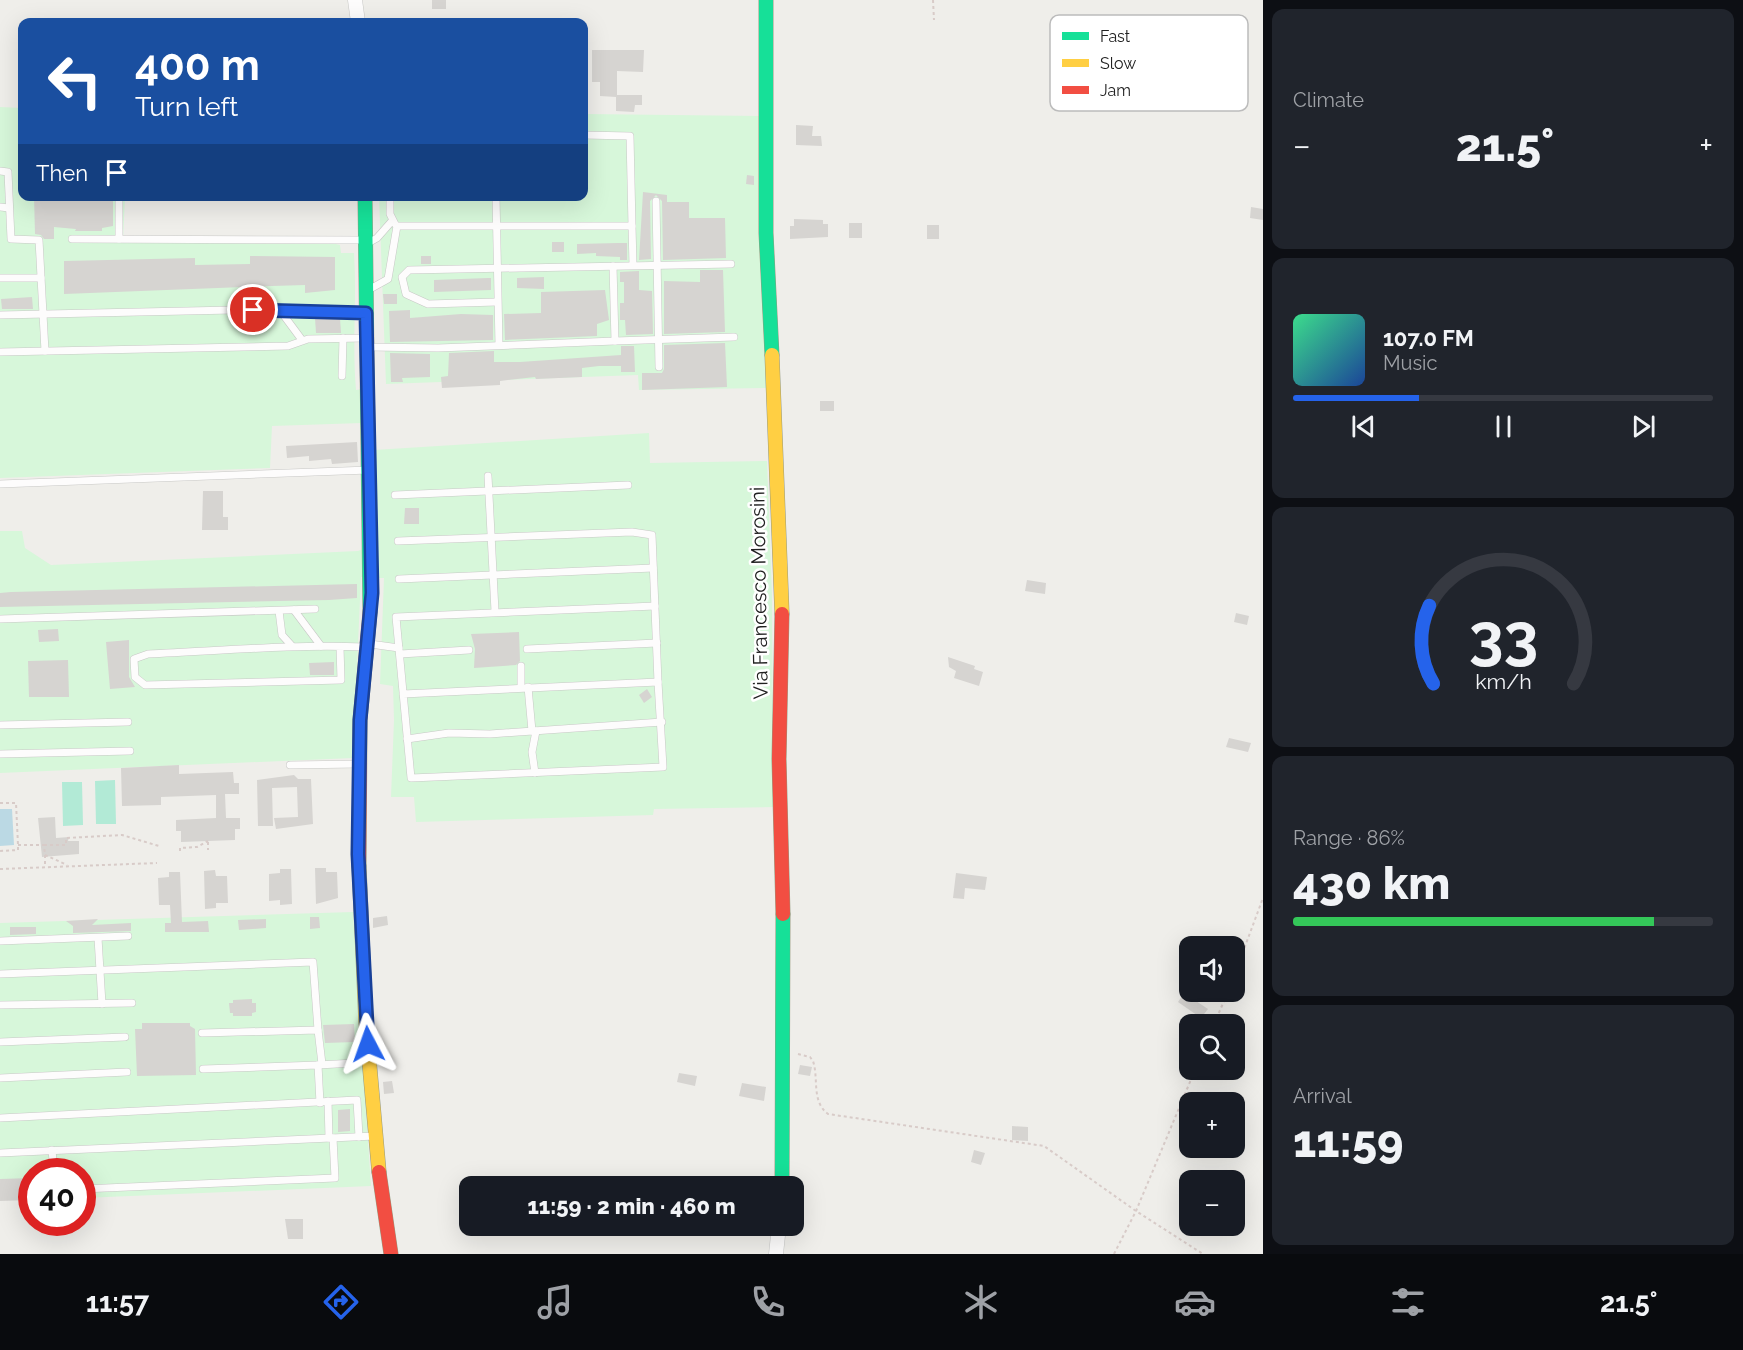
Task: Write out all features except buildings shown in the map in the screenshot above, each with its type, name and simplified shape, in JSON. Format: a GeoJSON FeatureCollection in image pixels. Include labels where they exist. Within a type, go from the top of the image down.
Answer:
{"type":"FeatureCollection","features":[{"type":"Feature","properties":{"kind":"street"},"geometry":{"type":"LineString","coordinates":[[355,0],[357,18]]}},
{"type":"Feature","properties":{"kind":"street","name":"Via Francesco Morosini"},"geometry":{"type":"LineString","coordinates":[[766,0],[766,233],[783,589],[779,759],[783,844],[782,1176]]}},
{"type":"Feature","properties":{"kind":"street"},"geometry":{"type":"LineString","coordinates":[[365,201],[372,593],[358,764],[358,854],[381,1197],[391,1254]]}},
{"type":"Feature","properties":{"kind":"street"},"geometry":{"type":"LineString","coordinates":[[776,1254],[778,1236]]}},
{"type":"Feature","properties":{"kind":"lane"},"geometry":{"type":"LineString","coordinates":[[588,135],[630,136],[633,265]]}},
{"type":"Feature","properties":{"kind":"lane"},"geometry":{"type":"LineString","coordinates":[[0,171],[8,172],[11,239]]}},
{"type":"Feature","properties":{"kind":"lane"},"geometry":{"type":"LineString","coordinates":[[119,201],[119,239]]}},
{"type":"Feature","properties":{"kind":"lane"},"geometry":{"type":"LineString","coordinates":[[365,292],[388,279],[394,223],[391,201]]}},
{"type":"Feature","properties":{"kind":"lane"},"geometry":{"type":"LineString","coordinates":[[496,201],[499,345]]}},
{"type":"Feature","properties":{"kind":"lane"},"geometry":{"type":"LineString","coordinates":[[656,201],[659,367]]}},
{"type":"Feature","properties":{"kind":"lane"},"geometry":{"type":"LineString","coordinates":[[0,207],[9,207]]}},
{"type":"Feature","properties":{"kind":"lane"},"geometry":{"type":"LineString","coordinates":[[72,239],[364,243],[377,238],[394,223],[496,227],[632,226]]}},
{"type":"Feature","properties":{"kind":"lane"},"geometry":{"type":"LineString","coordinates":[[0,239],[39,240],[40,278],[45,314],[45,351]]}},
{"type":"Feature","properties":{"kind":"lane"},"geometry":{"type":"LineString","coordinates":[[497,302],[428,304],[406,294],[402,277],[409,270],[731,264]]}},
{"type":"Feature","properties":{"kind":"lane"},"geometry":{"type":"LineString","coordinates":[[613,266],[615,341]]}},
{"type":"Feature","properties":{"kind":"lane"},"geometry":{"type":"LineString","coordinates":[[0,278],[40,278]]}},
{"type":"Feature","properties":{"kind":"lane"},"geometry":{"type":"LineString","coordinates":[[279,309],[302,340]]}},
{"type":"Feature","properties":{"kind":"lane"},"geometry":{"type":"LineString","coordinates":[[0,315],[279,309],[366,313]]}},
{"type":"Feature","properties":{"kind":"lane"},"geometry":{"type":"LineString","coordinates":[[0,352],[288,346],[302,340],[343,338],[367,342],[499,345],[734,337]]}},
{"type":"Feature","properties":{"kind":"lane"},"geometry":{"type":"LineString","coordinates":[[342,376],[343,338]]}},
{"type":"Feature","properties":{"kind":"lane"},"geometry":{"type":"LineString","coordinates":[[0,484],[369,470]]}},
{"type":"Feature","properties":{"kind":"lane"},"geometry":{"type":"LineString","coordinates":[[488,476],[495,611]]}},
{"type":"Feature","properties":{"kind":"lane"},"geometry":{"type":"LineString","coordinates":[[395,495],[628,485]]}},
{"type":"Feature","properties":{"kind":"lane"},"geometry":{"type":"LineString","coordinates":[[398,541],[632,532],[652,535],[663,767],[411,778],[396,617],[655,606]]}},
{"type":"Feature","properties":{"kind":"lane"},"geometry":{"type":"LineString","coordinates":[[399,579],[653,568]]}},
{"type":"Feature","properties":{"kind":"lane"},"geometry":{"type":"LineString","coordinates":[[0,619],[315,609]]}},
{"type":"Feature","properties":{"kind":"lane"},"geometry":{"type":"LineString","coordinates":[[279,610],[282,635],[292,646]]}},
{"type":"Feature","properties":{"kind":"lane"},"geometry":{"type":"LineString","coordinates":[[294,610],[321,646]]}},
{"type":"Feature","properties":{"kind":"lane"},"geometry":{"type":"LineString","coordinates":[[527,649],[657,643]]}},
{"type":"Feature","properties":{"kind":"lane"},"geometry":{"type":"LineString","coordinates":[[340,647],[340,680],[145,685],[138,682],[135,676],[134,658],[137,656],[292,646],[367,646],[399,651],[469,650]]}},
{"type":"Feature","properties":{"kind":"lane"},"geometry":{"type":"LineString","coordinates":[[521,666],[534,731],[532,752],[535,772]]}},
{"type":"Feature","properties":{"kind":"lane"},"geometry":{"type":"LineString","coordinates":[[403,694],[658,682]]}},
{"type":"Feature","properties":{"kind":"lane"},"geometry":{"type":"LineString","coordinates":[[0,725],[128,722]]}},
{"type":"Feature","properties":{"kind":"lane"},"geometry":{"type":"LineString","coordinates":[[407,739],[449,734],[662,722]]}},
{"type":"Feature","properties":{"kind":"lane"},"geometry":{"type":"LineString","coordinates":[[0,754],[130,751]]}},
{"type":"Feature","properties":{"kind":"lane"},"geometry":{"type":"LineString","coordinates":[[290,765],[358,764]]}},
{"type":"Feature","properties":{"kind":"lane"},"geometry":{"type":"LineString","coordinates":[[0,941],[128,936]]}},
{"type":"Feature","properties":{"kind":"lane"},"geometry":{"type":"LineString","coordinates":[[98,938],[102,1004]]}},
{"type":"Feature","properties":{"kind":"lane"},"geometry":{"type":"LineString","coordinates":[[0,974],[313,962],[320,1065],[335,1178],[96,1188]]}},
{"type":"Feature","properties":{"kind":"lane"},"geometry":{"type":"LineString","coordinates":[[0,1005],[132,1003]]}},
{"type":"Feature","properties":{"kind":"lane"},"geometry":{"type":"LineString","coordinates":[[202,1033],[318,1030]]}},
{"type":"Feature","properties":{"kind":"lane"},"geometry":{"type":"LineString","coordinates":[[0,1042],[125,1037]]}},
{"type":"Feature","properties":{"kind":"lane"},"geometry":{"type":"LineString","coordinates":[[203,1069],[355,1063]]}},
{"type":"Feature","properties":{"kind":"lane"},"geometry":{"type":"LineString","coordinates":[[0,1078],[127,1072]]}},
{"type":"Feature","properties":{"kind":"lane"},"geometry":{"type":"LineString","coordinates":[[0,1118],[357,1100],[359,1137]]}},
{"type":"Feature","properties":{"kind":"lane"},"geometry":{"type":"LineString","coordinates":[[0,1153],[376,1136]]}},
{"type":"Feature","properties":{"kind":"lane"},"geometry":{"type":"LineString","coordinates":[[52,1150],[53,1158]]}},
{"type":"Feature","properties":{"kind":"path"},"geometry":{"type":"LineString","coordinates":[[933,0],[934,20]]}},
{"type":"Feature","properties":{"kind":"path"},"geometry":{"type":"LineString","coordinates":[[0,803],[16,803],[18,845],[18,850],[0,851]]}},
{"type":"Feature","properties":{"kind":"path"},"geometry":{"type":"LineString","coordinates":[[18,845],[66,844],[66,838],[122,835],[159,846]]}},
{"type":"Feature","properties":{"kind":"path"},"geometry":{"type":"LineString","coordinates":[[180,851],[180,848],[197,847],[201,843],[208,842],[208,850]]}},
{"type":"Feature","properties":{"kind":"path"},"geometry":{"type":"LineString","coordinates":[[44,845],[45,867]]}},
{"type":"Feature","properties":{"kind":"path"},"geometry":{"type":"LineString","coordinates":[[45,855],[70,866]]}},
{"type":"Feature","properties":{"kind":"path"},"geometry":{"type":"LineString","coordinates":[[0,869],[157,863]]}},
{"type":"Feature","properties":{"kind":"path"},"geometry":{"type":"LineString","coordinates":[[1245,946],[1263,898]]}},
{"type":"Feature","properties":{"kind":"path"},"geometry":{"type":"LineString","coordinates":[[784,1053],[802,1054],[813,1061],[816,1093],[823,1110],[828,1114],[1044,1146],[1136,1212],[1203,1254]]}},
{"type":"Feature","properties":{"kind":"path"},"geometry":{"type":"LineString","coordinates":[[1114,1254],[1136,1212],[1191,1080]]}},
{"type":"Feature","properties":{"kind":"green space"},"geometry":{"type":"Polygon","coordinates":[[[0,107],[18,108],[18,201],[125,201],[123,241],[327,242],[340,245],[341,253],[354,253],[355,373],[356,390],[362,389],[362,423],[272,426],[270,468],[0,478],[0,107]]]}},
{"type":"Feature","properties":{"kind":"green space"},"geometry":{"type":"Polygon","coordinates":[[[588,114],[761,116],[767,388],[639,390],[638,375],[386,384],[379,201],[588,201],[588,114]]]}},
{"type":"Feature","properties":{"kind":"green space"},"geometry":{"type":"Polygon","coordinates":[[[649,433],[650,463],[767,461],[772,595],[773,775],[776,807],[654,809],[653,815],[416,822],[414,797],[391,797],[393,686],[380,684],[384,578],[378,578],[374,450],[649,433]]]}},
{"type":"Feature","properties":{"kind":"green space"},"geometry":{"type":"Polygon","coordinates":[[[0,531],[22,531],[25,548],[51,565],[358,551],[366,548],[366,576],[361,577],[353,758],[0,773],[0,531]]]}},
{"type":"Feature","properties":{"kind":"green space"},"geometry":{"type":"Polygon","coordinates":[[[115,780],[116,824],[96,824],[95,781],[115,780]]]}},
{"type":"Feature","properties":{"kind":"green space"},"geometry":{"type":"Polygon","coordinates":[[[62,782],[82,782],[83,825],[63,826],[62,782]]]}},
{"type":"Feature","properties":{"kind":"green space"},"geometry":{"type":"Polygon","coordinates":[[[353,912],[371,1186],[96,1197],[96,1158],[18,1158],[18,1198],[0,1197],[0,923],[353,912]]]}},
{"type":"Feature","properties":{"kind":"water"},"geometry":{"type":"Polygon","coordinates":[[[0,809],[12,809],[14,845],[0,846],[0,809]]]}},
{"type":"Feature","properties":{"kind":"traffic: fast"},"geometry":{"type":"LineString","coordinates":[[766,0],[766,233],[772,355]]}},
{"type":"Feature","properties":{"kind":"traffic: fast"},"geometry":{"type":"LineString","coordinates":[[365,201],[370,612]]}},
{"type":"Feature","properties":{"kind":"traffic: fast"},"geometry":{"type":"LineString","coordinates":[[782,1176],[783,914]]}},
{"type":"Feature","properties":{"kind":"traffic: slow"},"geometry":{"type":"LineString","coordinates":[[772,355],[782,614]]}},
{"type":"Feature","properties":{"kind":"traffic: slow"},"geometry":{"type":"LineString","coordinates":[[359,866],[366,1025],[379,1172]]}},
{"type":"Feature","properties":{"kind":"traffic: jam"},"geometry":{"type":"LineString","coordinates":[[359,866],[360,720],[370,612]]}},
{"type":"Feature","properties":{"kind":"traffic: jam"},"geometry":{"type":"LineString","coordinates":[[782,614],[779,759],[783,914]]}},
{"type":"Feature","properties":{"kind":"traffic: jam"},"geometry":{"type":"LineString","coordinates":[[379,1172],[391,1254]]}},
{"type":"Feature","properties":{"kind":"route"},"geometry":{"type":"LineString","coordinates":[[253,310],[366,313],[369,470],[373,535],[372,593],[360,720],[358,854],[368,1044]]}}]}
